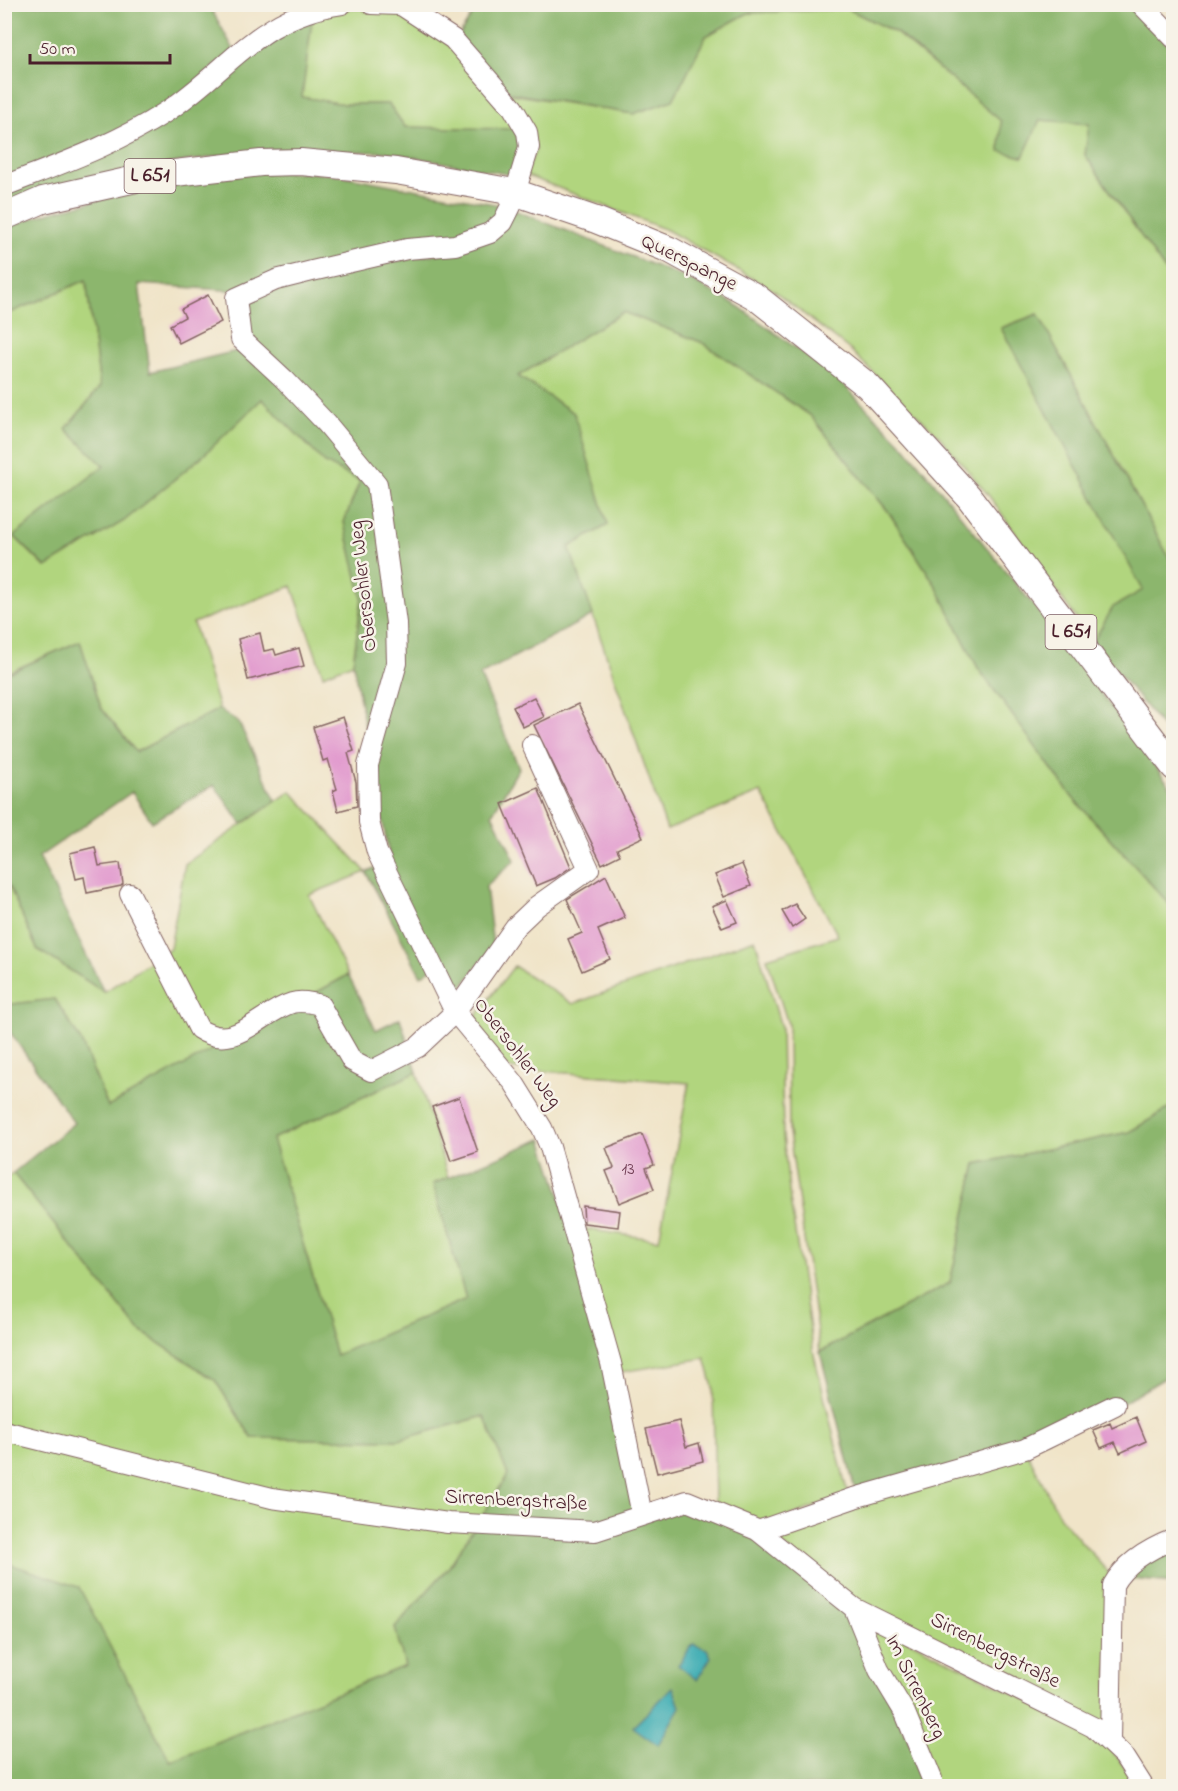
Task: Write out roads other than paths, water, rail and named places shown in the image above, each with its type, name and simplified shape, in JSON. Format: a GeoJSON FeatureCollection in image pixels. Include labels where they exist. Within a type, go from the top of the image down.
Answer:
{"type":"FeatureCollection","features":[{"type":"Feature","properties":{"kind":"main road","name":"Querspange"},"geometry":{"type":"LineString","coordinates":[[4,217],[43,200],[148,176],[261,163],[301,162],[396,171],[514,192],[596,220],[670,250],[756,297],[868,386],[969,497],[1173,767]]}},
{"type":"Feature","properties":{"kind":"street"},"geometry":{"type":"LineString","coordinates":[[4,186],[110,145],[168,111],[263,32],[314,8],[342,4]]}},
{"type":"Feature","properties":{"kind":"street","name":"Obersohler Weg"},"geometry":{"type":"LineString","coordinates":[[371,4],[401,5],[453,39],[513,108],[527,132],[529,147],[503,222],[490,233],[455,245],[407,249],[276,280],[236,298],[242,339],[320,417],[376,484],[396,623],[397,663],[368,765],[369,822],[377,852],[455,1012],[514,1083],[542,1128],[550,1147],[614,1373],[642,1515]]}},
{"type":"Feature","properties":{"kind":"street"},"geometry":{"type":"LineString","coordinates":[[1141,4],[1173,38]]}},
{"type":"Feature","properties":{"kind":"street"},"geometry":{"type":"LineString","coordinates":[[130,894],[184,1004],[199,1029],[211,1037],[225,1038],[293,1003],[308,1002],[320,1005],[351,1061],[371,1071],[418,1047],[455,1012],[515,927],[537,906],[589,869],[532,745]]}},
{"type":"Feature","properties":{"kind":"street"},"geometry":{"type":"LineString","coordinates":[[758,1531],[854,1498],[1025,1449],[1115,1405]]}},
{"type":"Feature","properties":{"kind":"street","name":"Sirrenbergstraße"},"geometry":{"type":"LineString","coordinates":[[4,1431],[272,1498],[436,1521],[595,1531],[687,1502],[758,1531],[854,1608],[1093,1726],[1124,1756],[1143,1786]]}},
{"type":"Feature","properties":{"kind":"street"},"geometry":{"type":"LineString","coordinates":[[1110,1740],[1113,1584],[1119,1573],[1139,1557],[1173,1539]]}},
{"type":"Feature","properties":{"kind":"street","name":"Im Sirrenberg"},"geometry":{"type":"LineString","coordinates":[[854,1608],[879,1670],[905,1713],[932,1779],[932,1786]]}},
{"type":"Feature","properties":{"kind":"water"},"geometry":{"type":"Polygon","coordinates":[[[693,1644],[707,1649],[711,1657],[697,1680],[678,1665],[693,1644]]]}},
{"type":"Feature","properties":{"kind":"water"},"geometry":{"type":"Polygon","coordinates":[[[673,1687],[680,1707],[658,1745],[633,1727],[673,1687]]]}}]}
